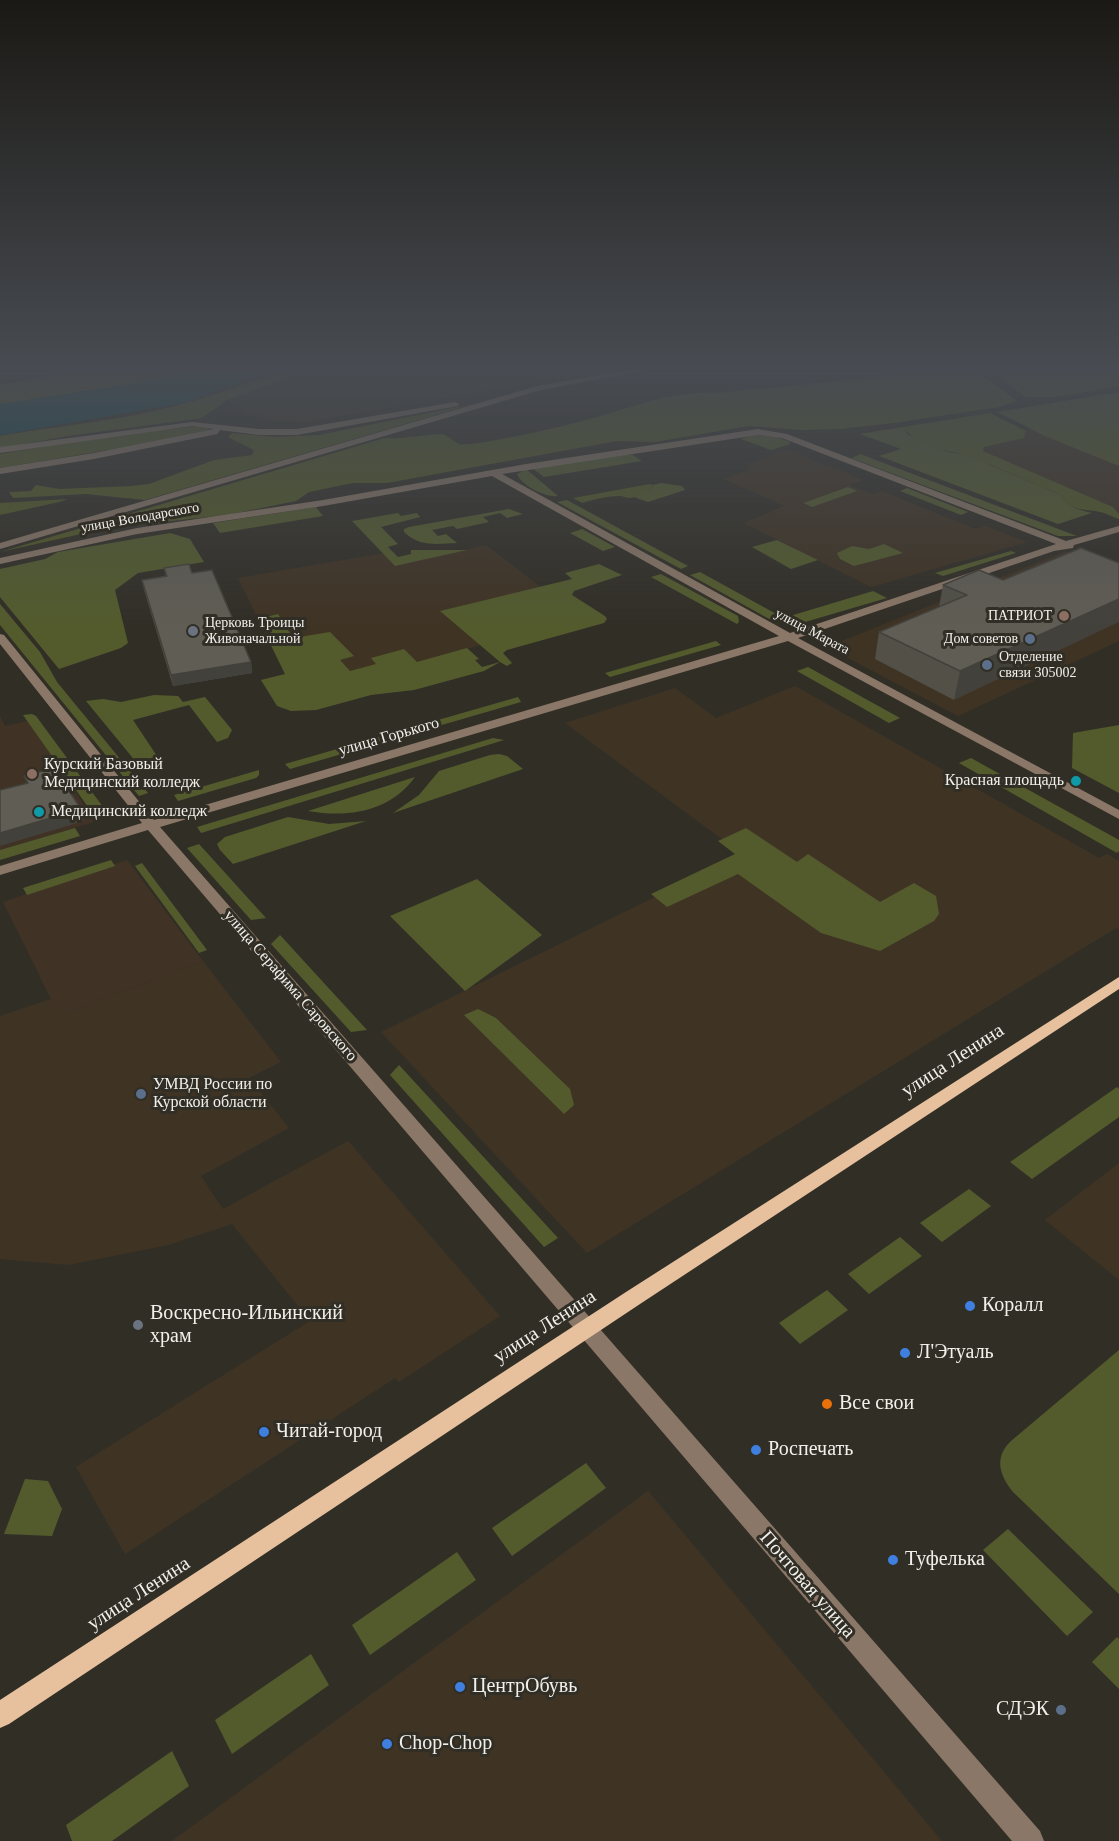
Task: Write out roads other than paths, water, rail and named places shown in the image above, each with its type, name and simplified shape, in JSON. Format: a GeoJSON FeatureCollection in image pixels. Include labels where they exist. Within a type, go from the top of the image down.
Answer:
{"type":"FeatureCollection","features":[{"type":"Feature","properties":{"kind":"main road","name":"улица Ленина"},"geometry":{"type":"LineString","coordinates":[[0,1715],[1119,982]]}},
{"type":"Feature","properties":{"kind":"street"},"geometry":{"type":"LineString","coordinates":[[0,471],[104,454]]}},
{"type":"Feature","properties":{"kind":"street"},"geometry":{"type":"LineString","coordinates":[[0,546],[315,454]]}},
{"type":"Feature","properties":{"kind":"street","name":"улица Володарского"},"geometry":{"type":"LineString","coordinates":[[0,561],[137,531],[323,503],[611,454]]}},
{"type":"Feature","properties":{"kind":"street","name":"улица Володарского"},"geometry":{"type":"LineString","coordinates":[[831,454],[1079,550]]}},
{"type":"Feature","properties":{"kind":"street","name":"улица Марата"},"geometry":{"type":"LineString","coordinates":[[494,473],[789,637],[1119,814]]}},
{"type":"Feature","properties":{"kind":"street","name":"улица Горького"},"geometry":{"type":"LineString","coordinates":[[0,871],[789,637],[1065,544],[1119,529]]}},
{"type":"Feature","properties":{"kind":"street","name":"улица Серафима Саровского"},"geometry":{"type":"LineString","coordinates":[[0,638],[152,825],[586,1329]]}},
{"type":"Feature","properties":{"kind":"street","name":"Почтовая улица"},"geometry":{"type":"LineString","coordinates":[[586,1329],[1030,1841]]}},
{"type":"Feature","properties":{"kind":"place","name":"ПАТРИОТ"},"geometry":{"type":"Point","coordinates":[1064,616]}},
{"type":"Feature","properties":{"kind":"place","name":"Церковь Троицы Живоначальной"},"geometry":{"type":"Point","coordinates":[193,631]}},
{"type":"Feature","properties":{"kind":"place","name":"Дом советов"},"geometry":{"type":"Point","coordinates":[1030,639]}},
{"type":"Feature","properties":{"kind":"place","name":"Отделение связи 305002"},"geometry":{"type":"Point","coordinates":[987,665]}},
{"type":"Feature","properties":{"kind":"place","name":"Курский Базовый Медицинский колледж"},"geometry":{"type":"Point","coordinates":[32,774]}},
{"type":"Feature","properties":{"kind":"place","name":"Красная площадь"},"geometry":{"type":"Point","coordinates":[1076,781]}},
{"type":"Feature","properties":{"kind":"place","name":"Медицинский колледж"},"geometry":{"type":"Point","coordinates":[39,812]}},
{"type":"Feature","properties":{"kind":"place","name":"УМВД России по Курской области"},"geometry":{"type":"Point","coordinates":[141,1094]}},
{"type":"Feature","properties":{"kind":"place","name":"Коралл"},"geometry":{"type":"Point","coordinates":[970,1306]}},
{"type":"Feature","properties":{"kind":"place","name":"Воскресно-Ильинский храм"},"geometry":{"type":"Point","coordinates":[138,1325]}},
{"type":"Feature","properties":{"kind":"place","name":"Л'Этуаль"},"geometry":{"type":"Point","coordinates":[905,1353]}},
{"type":"Feature","properties":{"kind":"place","name":"Все свои"},"geometry":{"type":"Point","coordinates":[827,1404]}},
{"type":"Feature","properties":{"kind":"place","name":"Читай-город"},"geometry":{"type":"Point","coordinates":[264,1432]}},
{"type":"Feature","properties":{"kind":"place","name":"Роспечать"},"geometry":{"type":"Point","coordinates":[756,1450]}},
{"type":"Feature","properties":{"kind":"place","name":"Туфелька"},"geometry":{"type":"Point","coordinates":[893,1560]}},
{"type":"Feature","properties":{"kind":"place","name":"ЦентрОбувь"},"geometry":{"type":"Point","coordinates":[460,1687]}},
{"type":"Feature","properties":{"kind":"place","name":"СДЭК"},"geometry":{"type":"Point","coordinates":[1061,1710]}},
{"type":"Feature","properties":{"kind":"place","name":"Chop-Chop"},"geometry":{"type":"Point","coordinates":[387,1744]}}]}
